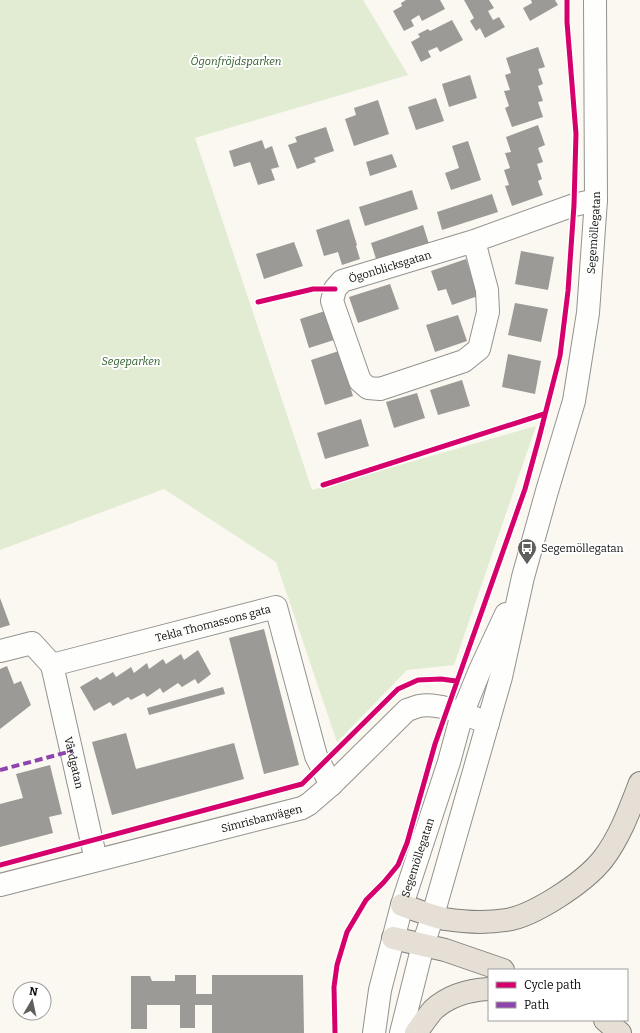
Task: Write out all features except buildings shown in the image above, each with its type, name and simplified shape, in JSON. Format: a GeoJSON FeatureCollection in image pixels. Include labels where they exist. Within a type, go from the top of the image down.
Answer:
{"type":"FeatureCollection","features":[{"type":"Feature","properties":{"kind":"highway"},"geometry":{"type":"LineString","coordinates":[[402,905],[445,919],[477,921],[507,920],[530,913],[579,882],[602,860],[618,834],[632,806],[640,783]]}},
{"type":"Feature","properties":{"kind":"highway"},"geometry":{"type":"LineString","coordinates":[[393,938],[445,950],[500,969]]}},
{"type":"Feature","properties":{"kind":"highway"},"geometry":{"type":"LineString","coordinates":[[416,1033],[434,1010],[453,996],[477,990],[488,989]]}},
{"type":"Feature","properties":{"kind":"highway"},"geometry":{"type":"LineString","coordinates":[[606,1021],[620,1033]]}},
{"type":"Feature","properties":{"kind":"street","name":"Segemöllegatan"},"geometry":{"type":"LineString","coordinates":[[401,1033],[423,945],[433,915],[501,677],[524,577],[552,472],[574,401],[588,312],[596,200],[595,0]]}},
{"type":"Feature","properties":{"kind":"street","name":"Ögonblicksgatan"},"geometry":{"type":"LineString","coordinates":[[474,241],[487,290],[488,312],[479,349],[464,361],[380,389],[368,388],[360,381],[332,301],[335,289],[342,281],[474,241],[574,205],[596,200]]}},
{"type":"Feature","properties":{"kind":"street","name":"Segemöllegatan"},"geometry":{"type":"LineString","coordinates":[[374,1033],[380,990],[402,905],[449,762],[462,714],[480,670],[524,577]]}},
{"type":"Feature","properties":{"kind":"street","name":"Tekla Thomassons gata"},"geometry":{"type":"LineString","coordinates":[[52,665],[276,607],[316,756],[331,785]]}},
{"type":"Feature","properties":{"kind":"street"},"geometry":{"type":"LineString","coordinates":[[0,651],[32,643],[52,665]]}},
{"type":"Feature","properties":{"kind":"street","name":"Vårdgatan"},"geometry":{"type":"LineString","coordinates":[[52,665],[96,860]]}},
{"type":"Feature","properties":{"kind":"street","name":"Simrisbanvägen"},"geometry":{"type":"LineString","coordinates":[[0,885],[302,808],[310,804],[331,785],[407,710],[420,706],[431,706],[447,709],[488,723]]}},
{"type":"Feature","properties":{"kind":"green space","name":"Segeparken"},"geometry":{"type":"Polygon","coordinates":[[[0,0],[363,0],[408,75],[195,138],[312,490],[536,426],[454,665],[407,670],[337,742],[276,562],[164,489],[0,550],[0,0]]]}},
{"type":"Feature","properties":{"kind":"marked path"},"geometry":{"type":"LineString","coordinates":[[0,770],[72,751]]}},
{"type":"Feature","properties":{"kind":"cycle path"},"geometry":{"type":"LineString","coordinates":[[335,1033],[334,987],[337,965],[347,932],[366,900],[398,865],[407,843],[435,744],[525,489],[560,356],[568,291],[574,205],[576,134],[567,22],[567,0]]}},
{"type":"Feature","properties":{"kind":"cycle path"},"geometry":{"type":"LineString","coordinates":[[258,302],[313,289],[335,289]]}},
{"type":"Feature","properties":{"kind":"cycle path"},"geometry":{"type":"LineString","coordinates":[[323,485],[544,414]]}},
{"type":"Feature","properties":{"kind":"cycle path"},"geometry":{"type":"LineString","coordinates":[[0,865],[302,784],[398,689],[418,680],[441,679],[456,681]]}},
{"type":"Feature","properties":{"kind":"place","name":"Segemöllegatan"},"geometry":{"type":"Point","coordinates":[527,565]}},
{"type":"Feature","properties":{"kind":"park label","name":"Ögonfröjdsparken"},"geometry":{"type":"Point","coordinates":[236,61]}}]}
